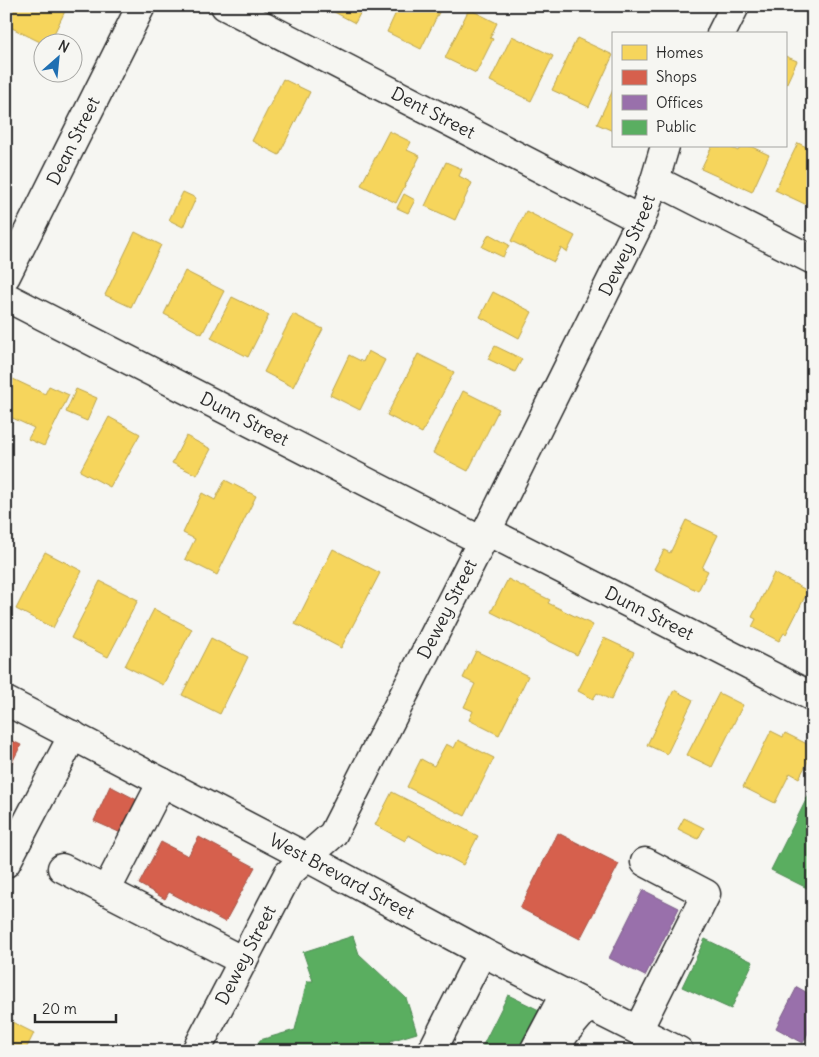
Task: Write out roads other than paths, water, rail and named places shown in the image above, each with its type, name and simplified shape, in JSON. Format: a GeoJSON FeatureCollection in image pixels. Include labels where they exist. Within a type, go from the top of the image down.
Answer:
{"type":"FeatureCollection","features":[{"type":"Feature","properties":{"kind":"street","name":"Dean Street"},"geometry":{"type":"LineString","coordinates":[[6,276],[141,6]]}},
{"type":"Feature","properties":{"kind":"street","name":"Dent Street"},"geometry":{"type":"LineString","coordinates":[[225,6],[641,220]]}},
{"type":"Feature","properties":{"kind":"street"},"geometry":{"type":"LineString","coordinates":[[722,32],[735,6]]}},
{"type":"Feature","properties":{"kind":"street","name":"Dewey Street"},"geometry":{"type":"LineString","coordinates":[[196,1051],[288,874],[333,834],[641,220],[664,148]]}},
{"type":"Feature","properties":{"kind":"street"},"geometry":{"type":"LineString","coordinates":[[655,180],[813,260]]}},
{"type":"Feature","properties":{"kind":"street","name":"Dunn Street"},"geometry":{"type":"LineString","coordinates":[[6,298],[813,697]]}},
{"type":"Feature","properties":{"kind":"street","name":"West Brevard Street"},"geometry":{"type":"LineString","coordinates":[[6,701],[308,858],[482,952],[678,1051]]}},
{"type":"Feature","properties":{"kind":"street"},"geometry":{"type":"LineString","coordinates":[[6,863],[73,736]]}},
{"type":"Feature","properties":{"kind":"street"},"geometry":{"type":"LineString","coordinates":[[106,890],[162,782]]}},
{"type":"Feature","properties":{"kind":"street"},"geometry":{"type":"LineString","coordinates":[[638,1030],[706,894],[645,862]]}},
{"type":"Feature","properties":{"kind":"street"},"geometry":{"type":"LineString","coordinates":[[62,868],[243,961]]}},
{"type":"Feature","properties":{"kind":"street"},"geometry":{"type":"LineString","coordinates":[[432,1051],[482,952]]}},
{"type":"Feature","properties":{"kind":"street"},"geometry":{"type":"LineString","coordinates":[[534,1051],[577,999]]}},
{"type":"Feature","properties":{"kind":"street"},"geometry":{"type":"LineString","coordinates":[[554,1051],[565,1033],[577,999]]}}]}
